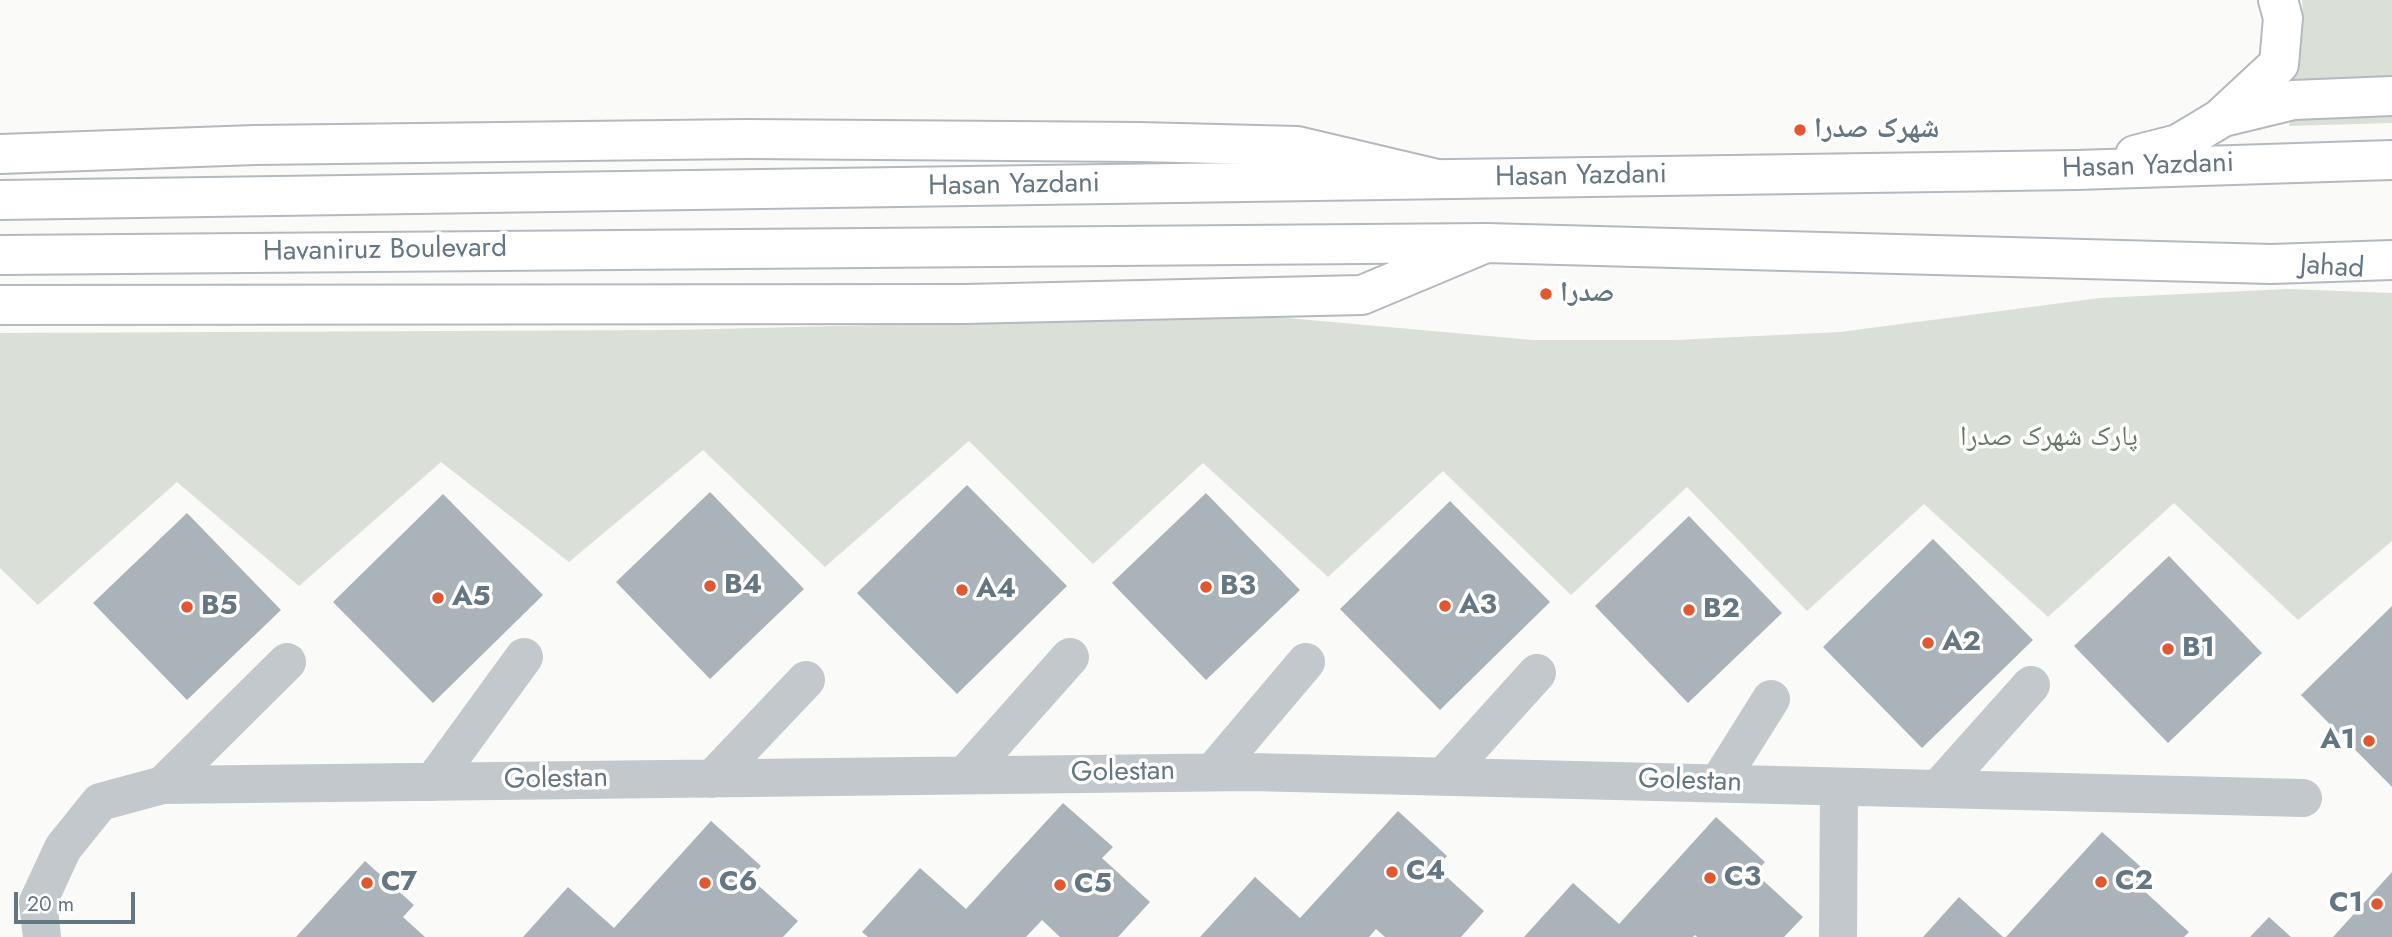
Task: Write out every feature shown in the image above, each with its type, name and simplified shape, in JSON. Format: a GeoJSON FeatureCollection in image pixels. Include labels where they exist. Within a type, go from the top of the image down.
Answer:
{"type":"FeatureCollection","features":[{"type":"Feature","properties":{"kind":"main road"},"geometry":{"type":"LineString","coordinates":[[2076,170],[2178,144],[2223,117],[2279,64],[2283,18],[2278,0]]}},
{"type":"Feature","properties":{"kind":"main road"},"geometry":{"type":"LineString","coordinates":[[2223,117],[2293,100],[2392,96]]}},
{"type":"Feature","properties":{"kind":"main road"},"geometry":{"type":"LineString","coordinates":[[0,153],[255,145],[747,139],[1140,142],[1297,146],[1437,179]]}},
{"type":"Feature","properties":{"kind":"main road","name":"Hasan Yazdani"},"geometry":{"type":"LineString","coordinates":[[769,189],[2076,170],[2392,160]]}},
{"type":"Feature","properties":{"kind":"main road","name":"Havaniruz Boulevard"},"geometry":{"type":"LineString","coordinates":[[0,200],[769,189]]}},
{"type":"Feature","properties":{"kind":"main road"},"geometry":{"type":"LineString","coordinates":[[0,305],[965,304],[1362,295],[1486,243],[2271,264],[2392,260]]}},
{"type":"Feature","properties":{"kind":"main road","name":"Havaniruz Boulevard"},"geometry":{"type":"LineString","coordinates":[[0,255],[1486,243]]}},
{"type":"Feature","properties":{"kind":"main road","name":"Jahad"},"geometry":{"type":"LineString","coordinates":[[2271,264],[2392,273]]}},
{"type":"Feature","properties":{"kind":"street"},"geometry":{"type":"LineString","coordinates":[[433,782],[524,657]]}},
{"type":"Feature","properties":{"kind":"street"},"geometry":{"type":"LineString","coordinates":[[965,775],[1070,657]]}},
{"type":"Feature","properties":{"kind":"street"},"geometry":{"type":"LineString","coordinates":[[163,785],[287,662]]}},
{"type":"Feature","properties":{"kind":"street"},"geometry":{"type":"LineString","coordinates":[[1213,772],[1306,662]]}},
{"type":"Feature","properties":{"kind":"street"},"geometry":{"type":"LineString","coordinates":[[1444,776],[1537,673]]}},
{"type":"Feature","properties":{"kind":"street"},"geometry":{"type":"LineString","coordinates":[[712,779],[806,680]]}},
{"type":"Feature","properties":{"kind":"street"},"geometry":{"type":"LineString","coordinates":[[1939,788],[2031,685]]}},
{"type":"Feature","properties":{"kind":"street"},"geometry":{"type":"LineString","coordinates":[[1719,782],[1771,699]]}},
{"type":"Feature","properties":{"kind":"street","name":"Golestan"},"geometry":{"type":"LineString","coordinates":[[42,937],[38,902],[63,848],[100,802],[163,785],[1213,772],[2302,798]]}},
{"type":"Feature","properties":{"kind":"street"},"geometry":{"type":"LineString","coordinates":[[1838,937],[1839,787]]}},
{"type":"Feature","properties":{"kind":"green space"},"geometry":{"type":"Polygon","coordinates":[[[2302,0],[2392,0],[2392,79],[2287,83],[2301,43],[2302,0]]]}},
{"type":"Feature","properties":{"kind":"green space"},"geometry":{"type":"Polygon","coordinates":[[[2392,107],[2392,123],[2289,126],[2293,111],[2392,107]]]}},
{"type":"Feature","properties":{"kind":"green space","name":"پارک شهرک صدرا"},"geometry":{"type":"Polygon","coordinates":[[[2288,289],[2392,293],[2392,541],[2298,620],[2174,503],[2048,617],[1924,504],[1807,611],[1687,487],[1571,595],[1443,471],[1328,577],[1203,463],[1093,564],[969,441],[825,567],[703,450],[569,562],[441,462],[299,586],[177,482],[38,605],[0,568],[0,333],[676,330],[1196,317],[1287,318],[1533,340],[1675,340],[1840,332],[2100,298],[2288,289]]]}},
{"type":"Feature","properties":{"kind":"building","name":"A4"},"geometry":{"type":"Polygon","coordinates":[[[967,485],[1067,586],[957,694],[857,593],[967,485]]]}},
{"type":"Feature","properties":{"kind":"building","name":"B4"},"geometry":{"type":"Polygon","coordinates":[[[710,492],[804,589],[710,679],[616,582],[710,492]]]}},
{"type":"Feature","properties":{"kind":"building","name":"B3"},"geometry":{"type":"Polygon","coordinates":[[[1206,493],[1300,590],[1206,680],[1112,583],[1206,493]]]}},
{"type":"Feature","properties":{"kind":"building","name":"A5"},"geometry":{"type":"Polygon","coordinates":[[[443,494],[543,595],[433,703],[333,602],[443,494]]]}},
{"type":"Feature","properties":{"kind":"building","name":"A3"},"geometry":{"type":"Polygon","coordinates":[[[1450,501],[1550,602],[1440,710],[1340,609],[1450,501]]]}},
{"type":"Feature","properties":{"kind":"building","name":"B5"},"geometry":{"type":"Polygon","coordinates":[[[187,513],[281,610],[187,700],[93,603],[187,513]]]}},
{"type":"Feature","properties":{"kind":"building","name":"B2"},"geometry":{"type":"Polygon","coordinates":[[[1689,516],[1782,613],[1688,703],[1595,606],[1689,516]]]}},
{"type":"Feature","properties":{"kind":"building","name":"A2"},"geometry":{"type":"Polygon","coordinates":[[[1933,539],[2033,640],[1922,748],[1823,647],[1933,539]]]}},
{"type":"Feature","properties":{"kind":"building","name":"B1"},"geometry":{"type":"Polygon","coordinates":[[[2169,556],[2262,653],[2168,743],[2074,646],[2169,556]]]}},
{"type":"Feature","properties":{"kind":"building","name":"A1"},"geometry":{"type":"Polygon","coordinates":[[[2392,606],[2392,787],[2301,695],[2392,606]]]}},
{"type":"Feature","properties":{"kind":"building","name":"C5"},"geometry":{"type":"Polygon","coordinates":[[[1063,803],[1113,847],[1102,858],[1150,902],[1118,937],[1060,937],[1042,920],[1026,937],[868,937],[862,932],[920,868],[966,909],[1063,803]]]}},
{"type":"Feature","properties":{"kind":"building","name":"C4"},"geometry":{"type":"Polygon","coordinates":[[[1398,811],[1447,856],[1437,868],[1484,911],[1461,937],[1385,937],[1376,929],[1369,937],[1200,937],[1255,877],[1300,918],[1398,811]]]}},
{"type":"Feature","properties":{"kind":"building","name":"C3"},"geometry":{"type":"Polygon","coordinates":[[[1716,817],[1765,862],[1755,873],[1803,917],[1784,937],[1524,937],[1573,883],[1619,924],[1716,817]]]}},
{"type":"Feature","properties":{"kind":"building","name":"C6"},"geometry":{"type":"Polygon","coordinates":[[[711,821],[761,866],[750,878],[798,921],[783,937],[523,937],[568,887],[614,928],[711,821]]]}},
{"type":"Feature","properties":{"kind":"building","name":"C2"},"geometry":{"type":"Polygon","coordinates":[[[2102,832],[2151,876],[2141,888],[2189,932],[2184,937],[2006,937],[2102,832]]]}},
{"type":"Feature","properties":{"kind":"building","name":"C7"},"geometry":{"type":"Polygon","coordinates":[[[365,861],[414,905],[403,917],[425,937],[296,937],[365,861]]]}},
{"type":"Feature","properties":{"kind":"building","name":"C1"},"geometry":{"type":"Polygon","coordinates":[[[2392,872],[2392,937],[2333,937],[2392,872]]]}},
{"type":"Feature","properties":{"kind":"building"},"geometry":{"type":"Polygon","coordinates":[[[1959,897],[2003,937],[1923,937],[1959,897]]]}},
{"type":"Feature","properties":{"kind":"building","name":"C1"},"geometry":{"type":"Polygon","coordinates":[[[2269,917],[2291,937],[2250,937],[2269,917]]]}},
{"type":"Feature","properties":{"kind":"place","name":"شهرک صدرا"},"geometry":{"type":"Point","coordinates":[1800,130]}},
{"type":"Feature","properties":{"kind":"place","name":"صدرا"},"geometry":{"type":"Point","coordinates":[1546,294]}},
{"type":"Feature","properties":{"kind":"place","name":"B4"},"geometry":{"type":"Point","coordinates":[710,586]}},
{"type":"Feature","properties":{"kind":"place","name":"B3"},"geometry":{"type":"Point","coordinates":[1206,587]}},
{"type":"Feature","properties":{"kind":"place","name":"A4"},"geometry":{"type":"Point","coordinates":[962,590]}},
{"type":"Feature","properties":{"kind":"place","name":"A5"},"geometry":{"type":"Point","coordinates":[438,598]}},
{"type":"Feature","properties":{"kind":"place","name":"A3"},"geometry":{"type":"Point","coordinates":[1445,606]}},
{"type":"Feature","properties":{"kind":"place","name":"B5"},"geometry":{"type":"Point","coordinates":[187,607]}},
{"type":"Feature","properties":{"kind":"place","name":"B2"},"geometry":{"type":"Point","coordinates":[1689,610]}},
{"type":"Feature","properties":{"kind":"place","name":"A2"},"geometry":{"type":"Point","coordinates":[1928,643]}},
{"type":"Feature","properties":{"kind":"place","name":"B1"},"geometry":{"type":"Point","coordinates":[2168,649]}},
{"type":"Feature","properties":{"kind":"place","name":"A1"},"geometry":{"type":"Point","coordinates":[2369,741]}},
{"type":"Feature","properties":{"kind":"place","name":"C4"},"geometry":{"type":"Point","coordinates":[1392,872]}},
{"type":"Feature","properties":{"kind":"place","name":"C3"},"geometry":{"type":"Point","coordinates":[1710,878]}},
{"type":"Feature","properties":{"kind":"place","name":"C2"},"geometry":{"type":"Point","coordinates":[2101,882]}},
{"type":"Feature","properties":{"kind":"place","name":"C7"},"geometry":{"type":"Point","coordinates":[367,883]}},
{"type":"Feature","properties":{"kind":"place","name":"C6"},"geometry":{"type":"Point","coordinates":[705,883]}},
{"type":"Feature","properties":{"kind":"place","name":"C5"},"geometry":{"type":"Point","coordinates":[1060,885]}},
{"type":"Feature","properties":{"kind":"place","name":"C1"},"geometry":{"type":"Point","coordinates":[2377,904]}}]}
